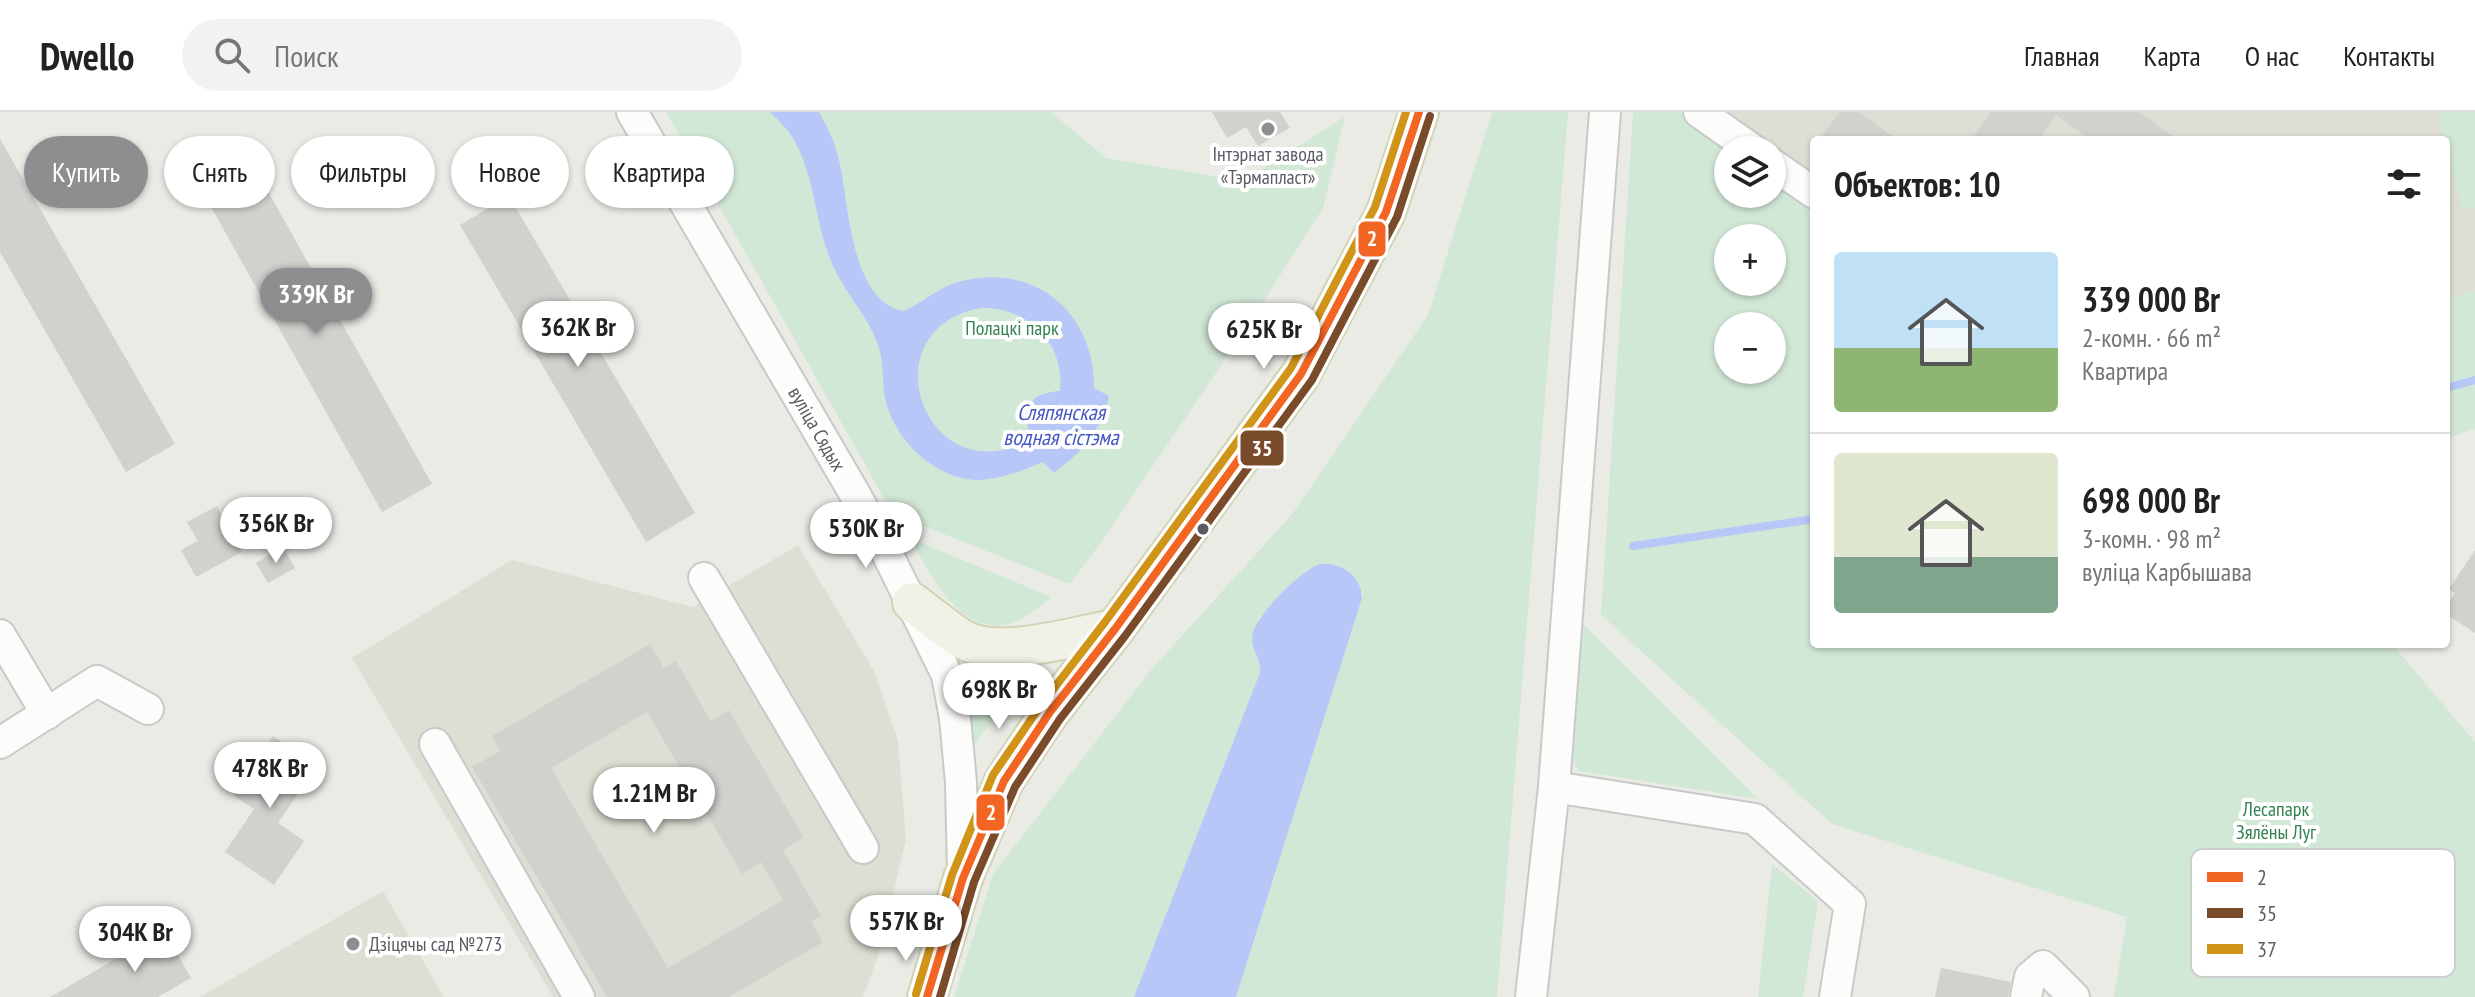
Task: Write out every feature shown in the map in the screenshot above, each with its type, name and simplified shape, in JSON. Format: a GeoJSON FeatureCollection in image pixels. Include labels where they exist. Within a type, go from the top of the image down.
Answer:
{"type":"FeatureCollection","features":[{"type":"Feature","properties":{"kind":"main road"},"geometry":{"type":"LineString","coordinates":[[963,878],[1004,781],[1050,712],[1115,629],[1301,374],[1386,212],[1419,112]]}},
{"type":"Feature","properties":{"kind":"main road"},"geometry":{"type":"LineString","coordinates":[[912,602],[964,640],[992,649],[1023,647],[1115,629]]}},
{"type":"Feature","properties":{"kind":"main road","name":"вуліца Сядых"},"geometry":{"type":"LineString","coordinates":[[927,997],[963,878]]}},
{"type":"Feature","properties":{"kind":"street","name":"вуліца Сядых"},"geometry":{"type":"LineString","coordinates":[[632,112],[852,489],[947,675],[961,782],[963,878]]}},
{"type":"Feature","properties":{"kind":"street"},"geometry":{"type":"LineString","coordinates":[[1531,997],[1554,787],[1605,112]]}},
{"type":"Feature","properties":{"kind":"street"},"geometry":{"type":"LineString","coordinates":[[1699,112],[1733,136]]}},
{"type":"Feature","properties":{"kind":"street"},"geometry":{"type":"LineString","coordinates":[[1786,174],[1810,190]]}},
{"type":"Feature","properties":{"kind":"street"},"geometry":{"type":"LineString","coordinates":[[704,578],[863,848]]}},
{"type":"Feature","properties":{"kind":"street"},"geometry":{"type":"LineString","coordinates":[[0,635],[47,714]]}},
{"type":"Feature","properties":{"kind":"street"},"geometry":{"type":"LineString","coordinates":[[0,743],[97,681],[148,709]]}},
{"type":"Feature","properties":{"kind":"street"},"geometry":{"type":"LineString","coordinates":[[435,744],[579,997]]}},
{"type":"Feature","properties":{"kind":"street"},"geometry":{"type":"LineString","coordinates":[[1554,787],[1755,819],[1850,904],[1835,997]]}},
{"type":"Feature","properties":{"kind":"street"},"geometry":{"type":"LineString","coordinates":[[2026,997],[2030,977],[2043,966],[2074,997]]}},
{"type":"Feature","properties":{"kind":"shaded area"},"geometry":{"type":"Polygon","coordinates":[[[1724,112],[2475,112],[2475,291],[2450,298],[2450,136],[1810,136],[1810,172],[1786,155],[1786,136],[1758,136],[1724,112]]]}},
{"type":"Feature","properties":{"kind":"shaded area"},"geometry":{"type":"Polygon","coordinates":[[[798,545],[874,671],[898,741],[906,840],[878,956],[863,997],[553,997],[352,658],[512,560],[693,607],[798,545]]]}},
{"type":"Feature","properties":{"kind":"shaded area","name":"Дзіцячы сад №273"},"geometry":{"type":"Polygon","coordinates":[[[383,891],[444,997],[200,997],[383,891]]]}},
{"type":"Feature","properties":{"kind":"green space","name":"Полацкі парк"},"geometry":{"type":"Polygon","coordinates":[[[666,112],[1051,112],[1106,158],[1243,181],[1345,117],[1323,208],[1251,321],[1070,584],[893,514],[720,208],[734,208],[734,136],[680,136],[666,112]]]}},
{"type":"Feature","properties":{"kind":"green space"},"geometry":{"type":"Polygon","coordinates":[[[1492,112],[1568,112],[1497,997],[1236,997],[1362,598],[1363,592],[1320,564],[1307,570],[1259,618],[1253,644],[1260,659],[1259,675],[1134,997],[954,997],[993,874],[1151,670],[1293,513],[1428,315],[1492,112]]]}},
{"type":"Feature","properties":{"kind":"green space","name":"Лесапарк Зялёны Луг"},"geometry":{"type":"Polygon","coordinates":[[[1633,112],[1724,112],[1758,136],[1714,136],[1714,208],[1786,208],[1786,155],[1810,172],[1810,648],[2395,648],[2475,742],[2475,997],[2114,997],[2127,917],[1832,824],[1601,615],[1633,112]]]}},
{"type":"Feature","properties":{"kind":"green space"},"geometry":{"type":"Polygon","coordinates":[[[2437,112],[2475,112],[2475,207],[2463,211],[2450,162],[2450,136],[2443,136],[2437,112]]]}},
{"type":"Feature","properties":{"kind":"green space"},"geometry":{"type":"Polygon","coordinates":[[[2475,291],[2475,429],[2450,437],[2450,297],[2475,291]]]}},
{"type":"Feature","properties":{"kind":"green space"},"geometry":{"type":"Polygon","coordinates":[[[910,538],[1051,597],[1031,613],[1008,624],[990,625],[975,620],[960,611],[936,583],[910,538]]]}},
{"type":"Feature","properties":{"kind":"green space"},"geometry":{"type":"Polygon","coordinates":[[[1580,621],[1758,799],[1578,771],[1571,752],[1580,621]]]}},
{"type":"Feature","properties":{"kind":"green space"},"geometry":{"type":"Polygon","coordinates":[[[960,674],[998,682],[1022,681],[972,748],[960,674]]]}},
{"type":"Feature","properties":{"kind":"green space"},"geometry":{"type":"Polygon","coordinates":[[[1772,864],[1818,901],[1803,997],[1758,997],[1772,864]]]}},
{"type":"Feature","properties":{"kind":"water","name":"Сляпянская водная сістэма"},"geometry":{"type":"Polygon","coordinates":[[[770,112],[819,112],[837,154],[862,271],[872,290],[886,304],[904,311],[958,282],[986,277],[1011,279],[1035,286],[1055,299],[1071,316],[1084,336],[1092,361],[1094,388],[1109,396],[1095,430],[1082,449],[1064,465],[1054,473],[1043,462],[995,478],[963,478],[934,466],[909,444],[891,417],[886,402],[877,342],[839,278],[828,253],[801,155],[789,132],[770,112]],[[981,308],[945,322],[925,346],[918,375],[923,404],[939,430],[963,447],[994,451],[1031,438],[1027,419],[1030,405],[1040,395],[1060,391],[1057,358],[1050,343],[1028,321],[998,309],[981,308]]]}},
{"type":"Feature","properties":{"kind":"water"},"geometry":{"type":"Polygon","coordinates":[[[1320,564],[1335,565],[1349,572],[1358,583],[1362,598],[1236,997],[1134,997],[1259,675],[1260,665],[1252,643],[1254,630],[1279,596],[1302,575],[1320,564]]]}},
{"type":"Feature","properties":{"kind":"building","name":"Інтэрнат завода «Тэрмапласт»"},"geometry":{"type":"Polygon","coordinates":[[[1212,112],[1280,112],[1290,128],[1258,146],[1246,127],[1227,138],[1212,112]]]}},
{"type":"Feature","properties":{"kind":"building"},"geometry":{"type":"Polygon","coordinates":[[[1840,112],[1859,112],[1892,136],[1822,136],[1840,112]]]}},
{"type":"Feature","properties":{"kind":"building"},"geometry":{"type":"Polygon","coordinates":[[[1991,112],[2139,112],[2172,136],[2085,136],[2056,115],[2041,136],[1974,136],[1991,112]]]}},
{"type":"Feature","properties":{"kind":"building"},"geometry":{"type":"Polygon","coordinates":[[[0,139],[24,181],[24,208],[40,208],[175,444],[126,472],[0,252],[0,139]]]}},
{"type":"Feature","properties":{"kind":"building"},"geometry":{"type":"Polygon","coordinates":[[[275,204],[432,484],[382,512],[212,208],[275,208],[275,204]]]}},
{"type":"Feature","properties":{"kind":"building"},"geometry":{"type":"Polygon","coordinates":[[[489,208],[516,208],[695,513],[646,542],[460,225],[489,208]]]}},
{"type":"Feature","properties":{"kind":"building"},"geometry":{"type":"Polygon","coordinates":[[[217,506],[242,552],[196,577],[181,550],[198,541],[187,522],[217,506]]]}},
{"type":"Feature","properties":{"kind":"building"},"geometry":{"type":"Polygon","coordinates":[[[283,547],[295,568],[268,583],[256,563],[283,547]]]}},
{"type":"Feature","properties":{"kind":"building"},"geometry":{"type":"Polygon","coordinates":[[[2475,550],[2475,633],[2450,617],[2450,600],[2455,593],[2450,588],[2475,550]]]}},
{"type":"Feature","properties":{"kind":"building"},"geometry":{"type":"Polygon","coordinates":[[[650,644],[664,668],[676,661],[711,721],[729,710],[804,838],[783,850],[821,916],[811,922],[823,942],[729,997],[607,997],[472,767],[500,751],[492,736],[650,644]],[[647,712],[551,768],[668,968],[783,900],[761,862],[742,874],[647,712]]]}},
{"type":"Feature","properties":{"kind":"building"},"geometry":{"type":"Polygon","coordinates":[[[273,736],[317,766],[278,823],[304,841],[274,885],[225,852],[254,809],[233,795],[273,736]]]}},
{"type":"Feature","properties":{"kind":"building"},"geometry":{"type":"Polygon","coordinates":[[[164,931],[191,978],[158,997],[50,997],[164,931]]]}},
{"type":"Feature","properties":{"kind":"building"},"geometry":{"type":"Polygon","coordinates":[[[1941,968],[2011,982],[2008,997],[1935,997],[1941,968]]]}},
{"type":"Feature","properties":{"kind":"waterway"},"geometry":{"type":"LineString","coordinates":[[2450,387],[2475,380]]}},
{"type":"Feature","properties":{"kind":"waterway"},"geometry":{"type":"LineString","coordinates":[[1633,546],[1810,520]]}},
{"type":"Feature","properties":{"kind":"transit line","name":"37"},"geometry":{"type":"LineString","coordinates":[[916,994],[952,875],[993,775],[1041,705],[1291,368],[1375,207],[1406,112]]}},
{"type":"Feature","properties":{"kind":"transit line","name":"2"},"geometry":{"type":"LineString","coordinates":[[927,997],[963,878],[1004,781],[1050,712],[1115,629],[1301,374],[1386,212],[1419,112]]}},
{"type":"Feature","properties":{"kind":"transit line","name":"35"},"geometry":{"type":"LineString","coordinates":[[940,997],[974,882],[1015,787],[1060,719],[1125,636],[1312,380],[1397,217],[1430,116]]}},
{"type":"Feature","properties":{"kind":"place","name":"Інтэрнат завода «Тэрмапласт»"},"geometry":{"type":"Point","coordinates":[1268,129]}},
{"type":"Feature","properties":{"kind":"place","name":"Дзіцячы сад №273"},"geometry":{"type":"Point","coordinates":[353,944]}}]}
